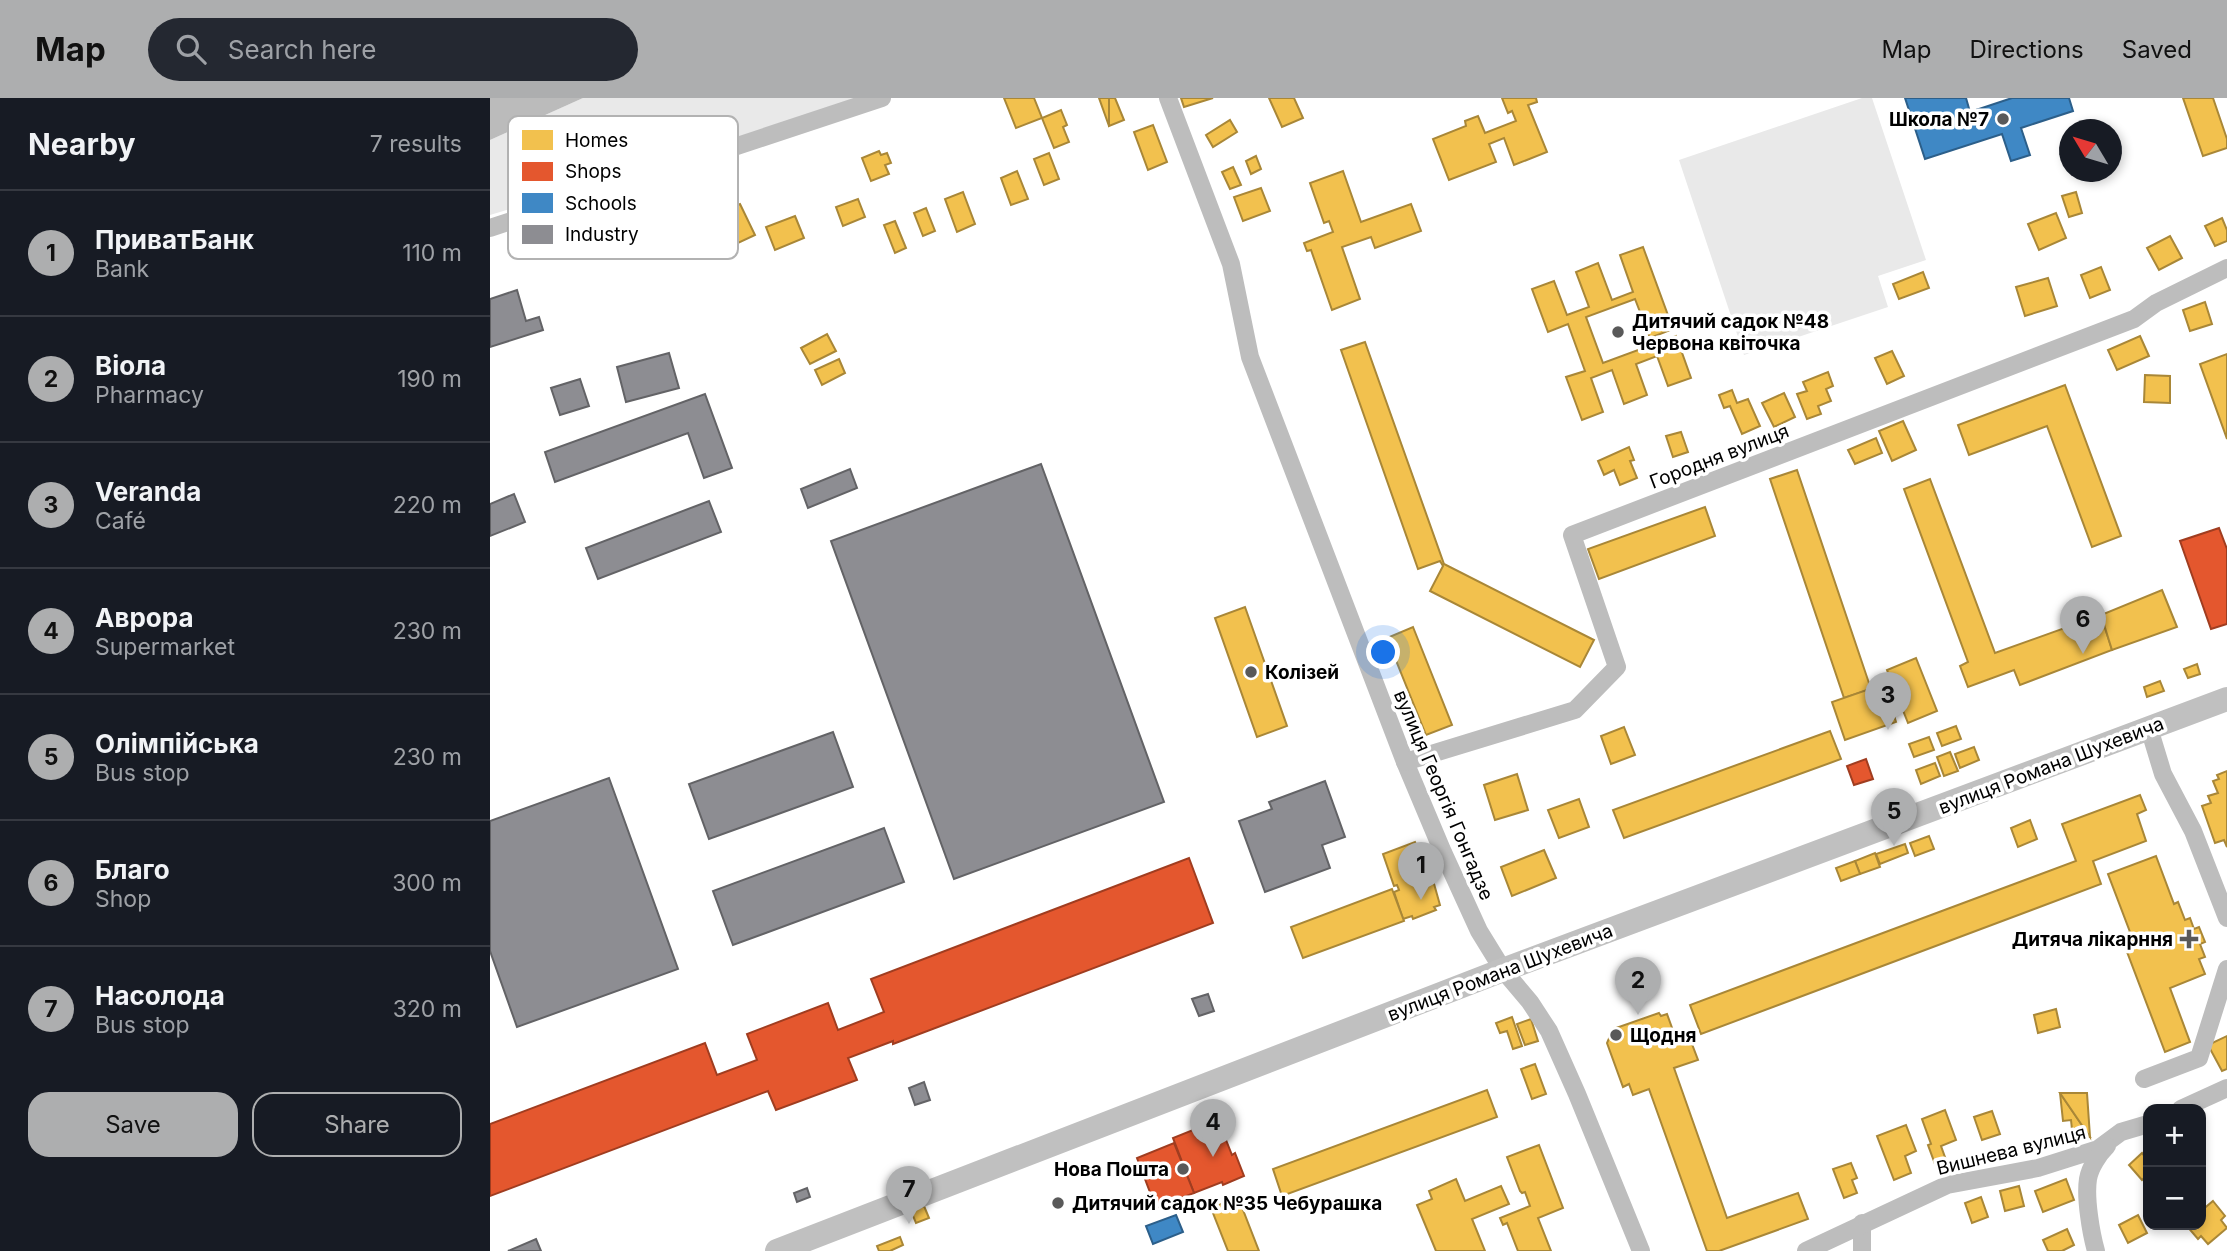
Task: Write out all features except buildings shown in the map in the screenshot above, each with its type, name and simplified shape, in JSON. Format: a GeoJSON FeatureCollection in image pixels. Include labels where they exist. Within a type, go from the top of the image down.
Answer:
{"type":"FeatureCollection","features":[{"type":"Feature","properties":{"kind":"main road","name":"вулиця Романа Шухевича"},"geometry":{"type":"LineString","coordinates":[[777,1251],[1503,970],[2227,699]]}},
{"type":"Feature","properties":{"kind":"street"},"geometry":{"type":"LineString","coordinates":[[738,146],[882,98]]}},
{"type":"Feature","properties":{"kind":"street","name":"вулиця Георгія Гонгадзе"},"geometry":{"type":"LineString","coordinates":[[1168,98],[1231,264],[1250,356],[1405,762],[1479,931],[1503,970],[1530,1002],[1549,1031],[1641,1251]]}},
{"type":"Feature","properties":{"kind":"street"},"geometry":{"type":"LineString","coordinates":[[490,228],[508,222]]}},
{"type":"Feature","properties":{"kind":"street","name":"Городня вулиця"},"geometry":{"type":"LineString","coordinates":[[1405,762],[1575,710],[1617,667],[1572,535],[2134,319],[2156,303],[2227,268]]}},
{"type":"Feature","properties":{"kind":"street"},"geometry":{"type":"LineString","coordinates":[[2149,728],[2162,775],[2193,831],[2227,918]]}},
{"type":"Feature","properties":{"kind":"street"},"geometry":{"type":"LineString","coordinates":[[2144,1079],[2199,1058],[2227,969]]}},
{"type":"Feature","properties":{"kind":"street"},"geometry":{"type":"LineString","coordinates":[[2192,1104],[2227,1088]]}},
{"type":"Feature","properties":{"kind":"street","name":"Вишнева вулиця"},"geometry":{"type":"LineString","coordinates":[[1806,1251],[1947,1185],[2038,1168],[2098,1150],[2121,1132],[2143,1125]]}},
{"type":"Feature","properties":{"kind":"street"},"geometry":{"type":"LineString","coordinates":[[2096,1251],[2090,1231],[2088,1178],[2100,1153],[2121,1132]]}},
{"type":"Feature","properties":{"kind":"street"},"geometry":{"type":"LineString","coordinates":[[1862,1223],[1862,1251]]}},
{"type":"Feature","properties":{"kind":"shaded area"},"geometry":{"type":"Polygon","coordinates":[[[490,98],[583,98],[543,116],[508,116],[508,132],[490,140],[490,98]]]}},
{"type":"Feature","properties":{"kind":"shaded area"},"geometry":{"type":"Polygon","coordinates":[[[583,98],[856,98],[738,137],[738,116],[543,116],[583,98]]]}},
{"type":"Feature","properties":{"kind":"shaded area"},"geometry":{"type":"Polygon","coordinates":[[[1862,98],[1872,98],[1926,260],[1878,276],[1888,307],[1744,355],[1679,160],[1862,98]]]}},
{"type":"Feature","properties":{"kind":"shaded area"},"geometry":{"type":"Polygon","coordinates":[[[508,132],[508,210],[490,215],[490,140],[508,132]]]}},
{"type":"Feature","properties":{"kind":"place","name":"Школа №7"},"geometry":{"type":"Point","coordinates":[2003,119]}},
{"type":"Feature","properties":{"kind":"place","name":"Дитячий садок №48 Червона квіточка"},"geometry":{"type":"Point","coordinates":[1618,332]}},
{"type":"Feature","properties":{"kind":"place","name":"Благо"},"geometry":{"type":"Point","coordinates":[2083,654]}},
{"type":"Feature","properties":{"kind":"place","name":"Колізей"},"geometry":{"type":"Point","coordinates":[1251,672]}},
{"type":"Feature","properties":{"kind":"place","name":"Veranda"},"geometry":{"type":"Point","coordinates":[1888,730]}},
{"type":"Feature","properties":{"kind":"place","name":"Олiмпiйська"},"geometry":{"type":"Point","coordinates":[1894,846]}},
{"type":"Feature","properties":{"kind":"place","name":"ПриватБанк"},"geometry":{"type":"Point","coordinates":[1421,900]}},
{"type":"Feature","properties":{"kind":"place","name":"Дитяча лікарння"},"geometry":{"type":"Point","coordinates":[2189,939]}},
{"type":"Feature","properties":{"kind":"place","name":"Віола"},"geometry":{"type":"Point","coordinates":[1638,1015]}},
{"type":"Feature","properties":{"kind":"place","name":"Щодня"},"geometry":{"type":"Point","coordinates":[1616,1035]}},
{"type":"Feature","properties":{"kind":"place","name":"Аврора"},"geometry":{"type":"Point","coordinates":[1213,1157]}},
{"type":"Feature","properties":{"kind":"place","name":"Нова Пошта"},"geometry":{"type":"Point","coordinates":[1183,1169]}},
{"type":"Feature","properties":{"kind":"place","name":"Дитячий садок №35 Чебурашка"},"geometry":{"type":"Point","coordinates":[1058,1203]}},
{"type":"Feature","properties":{"kind":"place","name":"Насолода"},"geometry":{"type":"Point","coordinates":[909,1224]}}]}
